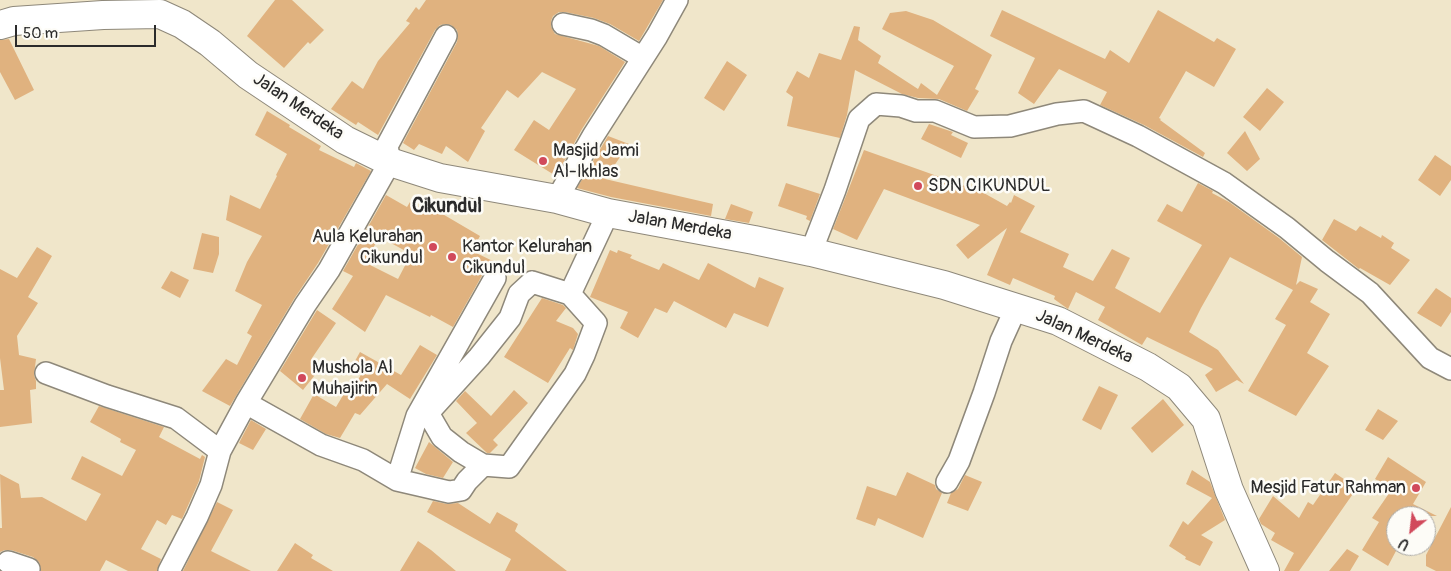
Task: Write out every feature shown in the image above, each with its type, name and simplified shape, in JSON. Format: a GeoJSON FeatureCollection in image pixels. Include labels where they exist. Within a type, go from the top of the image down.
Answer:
{"type":"FeatureCollection","features":[{"type":"Feature","properties":{"kind":"street"},"geometry":{"type":"LineString","coordinates":[[557,199],[677,0]]}},
{"type":"Feature","properties":{"kind":"street","name":"Jalan Merdeka"},"geometry":{"type":"LineString","coordinates":[[0,25],[14,21],[94,15],[160,14],[182,24],[210,43],[248,75],[345,140],[390,162],[440,178],[557,199],[608,213],[811,252],[944,285],[1058,321],[1148,367],[1179,387],[1206,419],[1229,490],[1264,571]]}},
{"type":"Feature","properties":{"kind":"street"},"geometry":{"type":"LineString","coordinates":[[563,24],[604,35],[642,58]]}},
{"type":"Feature","properties":{"kind":"street"},"geometry":{"type":"LineString","coordinates":[[169,571],[211,485],[220,451],[246,403],[305,305],[329,270],[390,162],[387,146],[446,36]]}},
{"type":"Feature","properties":{"kind":"street"},"geometry":{"type":"LineString","coordinates":[[811,252],[835,190],[859,119],[876,104],[901,106],[916,111],[935,111],[974,126],[1010,126],[1057,114],[1084,111],[1138,136],[1232,189],[1287,228],[1370,293],[1430,358],[1451,369]]}},
{"type":"Feature","properties":{"kind":"street"},"geometry":{"type":"LineString","coordinates":[[570,294],[608,213]]}},
{"type":"Feature","properties":{"kind":"street"},"geometry":{"type":"LineString","coordinates":[[397,480],[417,416],[495,278]]}},
{"type":"Feature","properties":{"kind":"street"},"geometry":{"type":"LineString","coordinates":[[532,282],[570,294],[596,323],[575,374],[510,467],[483,465],[461,452],[442,437],[428,413],[480,357],[510,318],[519,294],[532,282]]}},
{"type":"Feature","properties":{"kind":"street"},"geometry":{"type":"LineString","coordinates":[[947,482],[959,461],[1001,341],[1016,308]]}},
{"type":"Feature","properties":{"kind":"street"},"geometry":{"type":"LineString","coordinates":[[46,373],[106,396],[176,418],[220,451]]}},
{"type":"Feature","properties":{"kind":"street"},"geometry":{"type":"LineString","coordinates":[[246,403],[321,445],[363,460],[397,480],[449,492],[460,490],[483,465]]}},
{"type":"Feature","properties":{"kind":"street"},"geometry":{"type":"LineString","coordinates":[[8,562],[29,569],[28,571]]}},
{"type":"Feature","properties":{"kind":"building"},"geometry":{"type":"Polygon","coordinates":[[[275,0],[292,0],[324,30],[310,44],[308,42],[284,68],[247,36],[275,0]]]}},
{"type":"Feature","properties":{"kind":"building"},"geometry":{"type":"Polygon","coordinates":[[[426,0],[663,0],[639,41],[610,24],[594,18],[565,12],[559,12],[553,16],[551,27],[555,34],[599,46],[625,62],[582,129],[556,176],[514,150],[534,120],[549,130],[576,89],[542,72],[518,98],[507,90],[481,128],[485,131],[468,162],[446,146],[442,154],[419,144],[414,150],[403,143],[457,42],[457,30],[451,25],[440,25],[435,30],[378,135],[358,122],[356,125],[331,109],[352,81],[363,89],[378,61],[410,23],[406,21],[416,7],[419,10],[426,0]]]}},
{"type":"Feature","properties":{"kind":"building"},"geometry":{"type":"Polygon","coordinates":[[[1002,10],[1105,59],[1110,50],[1129,63],[1158,10],[1214,42],[1217,38],[1236,49],[1214,87],[1186,71],[1159,118],[1205,153],[1203,157],[1144,125],[1100,105],[1107,92],[1059,69],[1034,104],[1018,93],[1035,58],[990,36],[1002,10]]]}},
{"type":"Feature","properties":{"kind":"building"},"geometry":{"type":"Polygon","coordinates":[[[906,11],[933,20],[992,55],[975,89],[979,91],[967,111],[939,99],[918,98],[902,94],[855,70],[847,115],[840,138],[787,126],[793,97],[786,92],[797,71],[809,78],[819,53],[841,60],[854,26],[860,27],[858,40],[881,56],[878,63],[918,89],[921,83],[937,95],[954,66],[882,29],[890,13],[906,11]]]}},
{"type":"Feature","properties":{"kind":"building"},"geometry":{"type":"Polygon","coordinates":[[[9,39],[34,90],[15,100],[0,72],[0,40],[9,39]]]}},
{"type":"Feature","properties":{"kind":"building"},"geometry":{"type":"Polygon","coordinates":[[[727,61],[747,75],[724,111],[704,98],[727,61]]]}},
{"type":"Feature","properties":{"kind":"building"},"geometry":{"type":"Polygon","coordinates":[[[1267,88],[1284,102],[1260,131],[1243,117],[1267,88]]]}},
{"type":"Feature","properties":{"kind":"building"},"geometry":{"type":"Polygon","coordinates":[[[267,111],[321,146],[319,150],[354,167],[356,163],[371,171],[318,263],[294,299],[230,406],[202,391],[226,359],[237,365],[252,336],[247,333],[262,305],[235,291],[247,262],[262,236],[226,220],[230,195],[260,209],[287,154],[255,135],[267,111]]]}},
{"type":"Feature","properties":{"kind":"building"},"geometry":{"type":"Polygon","coordinates":[[[929,124],[953,132],[951,135],[968,143],[961,158],[921,139],[929,124]]]}},
{"type":"Feature","properties":{"kind":"building"},"geometry":{"type":"Polygon","coordinates":[[[1245,131],[1260,159],[1247,171],[1227,153],[1245,131]]]}},
{"type":"Feature","properties":{"kind":"building"},"geometry":{"type":"Polygon","coordinates":[[[608,136],[629,144],[605,179],[713,204],[711,216],[611,197],[577,188],[608,136]]]}},
{"type":"Feature","properties":{"kind":"building"},"geometry":{"type":"Polygon","coordinates":[[[864,150],[982,192],[1007,206],[1011,203],[1014,195],[1035,206],[1020,232],[1069,254],[1063,267],[1093,281],[1112,249],[1130,258],[1115,288],[1160,313],[1202,245],[1157,221],[1167,204],[1182,212],[1198,183],[1229,202],[1302,257],[1296,285],[1300,281],[1318,289],[1310,302],[1330,314],[1307,353],[1329,366],[1296,416],[1248,391],[1286,325],[1275,319],[1293,290],[1230,257],[1189,332],[1218,350],[1244,384],[1237,380],[1216,392],[1205,375],[1213,369],[1147,337],[1142,345],[1098,320],[1105,307],[1076,292],[1068,309],[1054,299],[1055,296],[1013,278],[1010,285],[987,275],[1007,228],[968,259],[956,245],[980,225],[884,189],[857,240],[833,229],[864,150]]]}},
{"type":"Feature","properties":{"kind":"building"},"geometry":{"type":"Polygon","coordinates":[[[1435,155],[1451,166],[1451,180],[1440,196],[1418,180],[1435,155]]]}},
{"type":"Feature","properties":{"kind":"building"},"geometry":{"type":"Polygon","coordinates":[[[786,183],[820,194],[810,221],[806,219],[807,216],[778,206],[786,183]]]}},
{"type":"Feature","properties":{"kind":"building"},"geometry":{"type":"Polygon","coordinates":[[[386,195],[407,207],[410,202],[432,214],[434,209],[480,236],[472,251],[499,264],[489,267],[484,272],[453,327],[386,295],[365,332],[332,309],[353,276],[343,271],[386,195]],[[380,237],[364,262],[398,279],[411,254],[380,237]]]}},
{"type":"Feature","properties":{"kind":"building"},"geometry":{"type":"Polygon","coordinates":[[[731,204],[753,212],[749,223],[725,219],[731,204]]]}},
{"type":"Feature","properties":{"kind":"building"},"geometry":{"type":"Polygon","coordinates":[[[1334,219],[1356,231],[1360,226],[1381,238],[1382,235],[1394,243],[1391,248],[1410,260],[1390,285],[1359,269],[1322,240],[1334,219]]]}},
{"type":"Feature","properties":{"kind":"building"},"geometry":{"type":"Polygon","coordinates":[[[202,233],[219,237],[219,254],[213,273],[193,269],[202,233]]]}},
{"type":"Feature","properties":{"kind":"building"},"geometry":{"type":"Polygon","coordinates":[[[37,247],[52,256],[28,297],[38,303],[17,336],[19,355],[36,359],[34,375],[36,389],[30,390],[32,423],[0,427],[0,390],[4,390],[0,358],[0,269],[17,278],[37,247]]]}},
{"type":"Feature","properties":{"kind":"building"},"geometry":{"type":"Polygon","coordinates":[[[610,250],[617,253],[618,250],[632,255],[630,258],[659,270],[663,263],[699,280],[708,263],[755,288],[759,277],[784,288],[768,327],[734,313],[726,328],[674,301],[667,313],[655,308],[638,338],[620,328],[628,312],[590,297],[610,250]]]}},
{"type":"Feature","properties":{"kind":"building"},"geometry":{"type":"Polygon","coordinates":[[[171,271],[189,280],[180,298],[161,288],[171,271]]]}},
{"type":"Feature","properties":{"kind":"building"},"geometry":{"type":"Polygon","coordinates":[[[1436,288],[1451,298],[1451,312],[1441,327],[1417,313],[1436,288]]]}},
{"type":"Feature","properties":{"kind":"building"},"geometry":{"type":"Polygon","coordinates":[[[542,298],[563,305],[566,308],[556,321],[573,328],[578,334],[573,350],[570,348],[548,383],[504,357],[542,298]]]}},
{"type":"Feature","properties":{"kind":"building"},"geometry":{"type":"Polygon","coordinates":[[[317,310],[336,323],[312,358],[322,366],[303,390],[280,371],[317,310]]]}},
{"type":"Feature","properties":{"kind":"building"},"geometry":{"type":"Polygon","coordinates":[[[420,345],[437,355],[410,399],[387,384],[360,415],[355,413],[340,438],[326,434],[300,419],[314,394],[336,407],[348,387],[352,390],[365,368],[355,361],[360,352],[401,375],[420,345]]]}},
{"type":"Feature","properties":{"kind":"building"},"geometry":{"type":"Polygon","coordinates":[[[1099,386],[1118,395],[1101,430],[1082,420],[1099,386]]]}},
{"type":"Feature","properties":{"kind":"building"},"geometry":{"type":"Polygon","coordinates":[[[514,390],[528,403],[493,440],[498,445],[490,453],[487,453],[466,433],[477,423],[456,401],[465,391],[491,416],[514,390]]]}},
{"type":"Feature","properties":{"kind":"building"},"geometry":{"type":"Polygon","coordinates":[[[1163,399],[1184,425],[1152,453],[1131,428],[1163,399]]]}},
{"type":"Feature","properties":{"kind":"building"},"geometry":{"type":"Polygon","coordinates":[[[99,406],[164,427],[159,437],[200,459],[202,455],[205,457],[199,481],[182,519],[172,515],[166,525],[157,520],[141,549],[161,559],[157,571],[128,571],[106,560],[100,571],[41,571],[39,562],[33,557],[11,550],[0,552],[0,528],[2,528],[0,474],[19,484],[21,498],[42,497],[86,521],[101,494],[71,479],[82,456],[122,476],[136,450],[120,442],[121,439],[90,422],[99,406]]]}},
{"type":"Feature","properties":{"kind":"building"},"geometry":{"type":"Polygon","coordinates":[[[1378,409],[1398,421],[1383,440],[1365,430],[1378,409]]]}},
{"type":"Feature","properties":{"kind":"building"},"geometry":{"type":"Polygon","coordinates":[[[251,420],[266,429],[253,450],[239,443],[251,420]]]}},
{"type":"Feature","properties":{"kind":"building"},"geometry":{"type":"Polygon","coordinates":[[[429,442],[453,462],[443,478],[426,474],[415,468],[429,442]]]}},
{"type":"Feature","properties":{"kind":"building"},"geometry":{"type":"Polygon","coordinates":[[[1388,457],[1426,482],[1413,504],[1417,506],[1386,506],[1386,556],[1393,556],[1388,566],[1362,550],[1379,522],[1372,518],[1392,489],[1375,479],[1388,457]]]}},
{"type":"Feature","properties":{"kind":"building"},"geometry":{"type":"Polygon","coordinates":[[[1192,470],[1210,482],[1225,520],[1201,535],[1213,542],[1200,566],[1185,559],[1186,557],[1169,546],[1183,521],[1188,525],[1212,498],[1186,484],[1192,470]]]}},
{"type":"Feature","properties":{"kind":"building"},"geometry":{"type":"Polygon","coordinates":[[[907,472],[935,485],[936,489],[942,493],[923,538],[878,518],[875,526],[856,519],[867,486],[896,496],[907,472]]]}},
{"type":"Feature","properties":{"kind":"building"},"geometry":{"type":"Polygon","coordinates":[[[1335,473],[1357,488],[1299,571],[1284,571],[1294,553],[1271,540],[1275,533],[1261,524],[1259,519],[1273,496],[1299,518],[1308,502],[1313,505],[1335,473]]]}},
{"type":"Feature","properties":{"kind":"building"},"geometry":{"type":"Polygon","coordinates":[[[965,475],[982,482],[968,511],[947,503],[951,493],[958,489],[965,475]]]}},
{"type":"Feature","properties":{"kind":"building"},"geometry":{"type":"Polygon","coordinates":[[[433,501],[447,504],[458,503],[490,524],[497,512],[518,524],[515,531],[567,571],[505,571],[511,559],[427,512],[433,501]]]}},
{"type":"Feature","properties":{"kind":"building"},"geometry":{"type":"Polygon","coordinates":[[[217,502],[233,510],[211,551],[251,571],[183,571],[217,502]]]}},
{"type":"Feature","properties":{"kind":"building"},"geometry":{"type":"Polygon","coordinates":[[[1451,507],[1451,571],[1436,571],[1426,566],[1426,556],[1436,556],[1436,536],[1451,507]]]}},
{"type":"Feature","properties":{"kind":"building"},"geometry":{"type":"Polygon","coordinates":[[[418,541],[431,550],[456,571],[400,571],[418,541]]]}},
{"type":"Feature","properties":{"kind":"building"},"geometry":{"type":"Polygon","coordinates":[[[295,543],[313,555],[311,558],[333,571],[277,571],[295,543]]]}},
{"type":"Feature","properties":{"kind":"building"},"geometry":{"type":"Polygon","coordinates":[[[1347,549],[1359,556],[1350,571],[1329,571],[1347,549]]]}},
{"type":"Feature","properties":{"kind":"place","name":"Masjid Jami Al-Ikhlas"},"geometry":{"type":"Point","coordinates":[543,161]}},
{"type":"Feature","properties":{"kind":"place","name":"SDN CIKUNDUL"},"geometry":{"type":"Point","coordinates":[918,186]}},
{"type":"Feature","properties":{"kind":"place","name":"Aula Kelurahan Cikundul"},"geometry":{"type":"Point","coordinates":[433,247]}},
{"type":"Feature","properties":{"kind":"place","name":"Kantor Kelurahan Cikundul"},"geometry":{"type":"Point","coordinates":[452,257]}},
{"type":"Feature","properties":{"kind":"place","name":"Mushola Al Muhajirin"},"geometry":{"type":"Point","coordinates":[302,378]}},
{"type":"Feature","properties":{"kind":"place","name":"Mesjid Fatur Rahman"},"geometry":{"type":"Point","coordinates":[1416,488]}},
{"type":"Feature","properties":{"kind":"district","name":"Cikundul"},"geometry":{"type":"Point","coordinates":[447,207]}}]}
